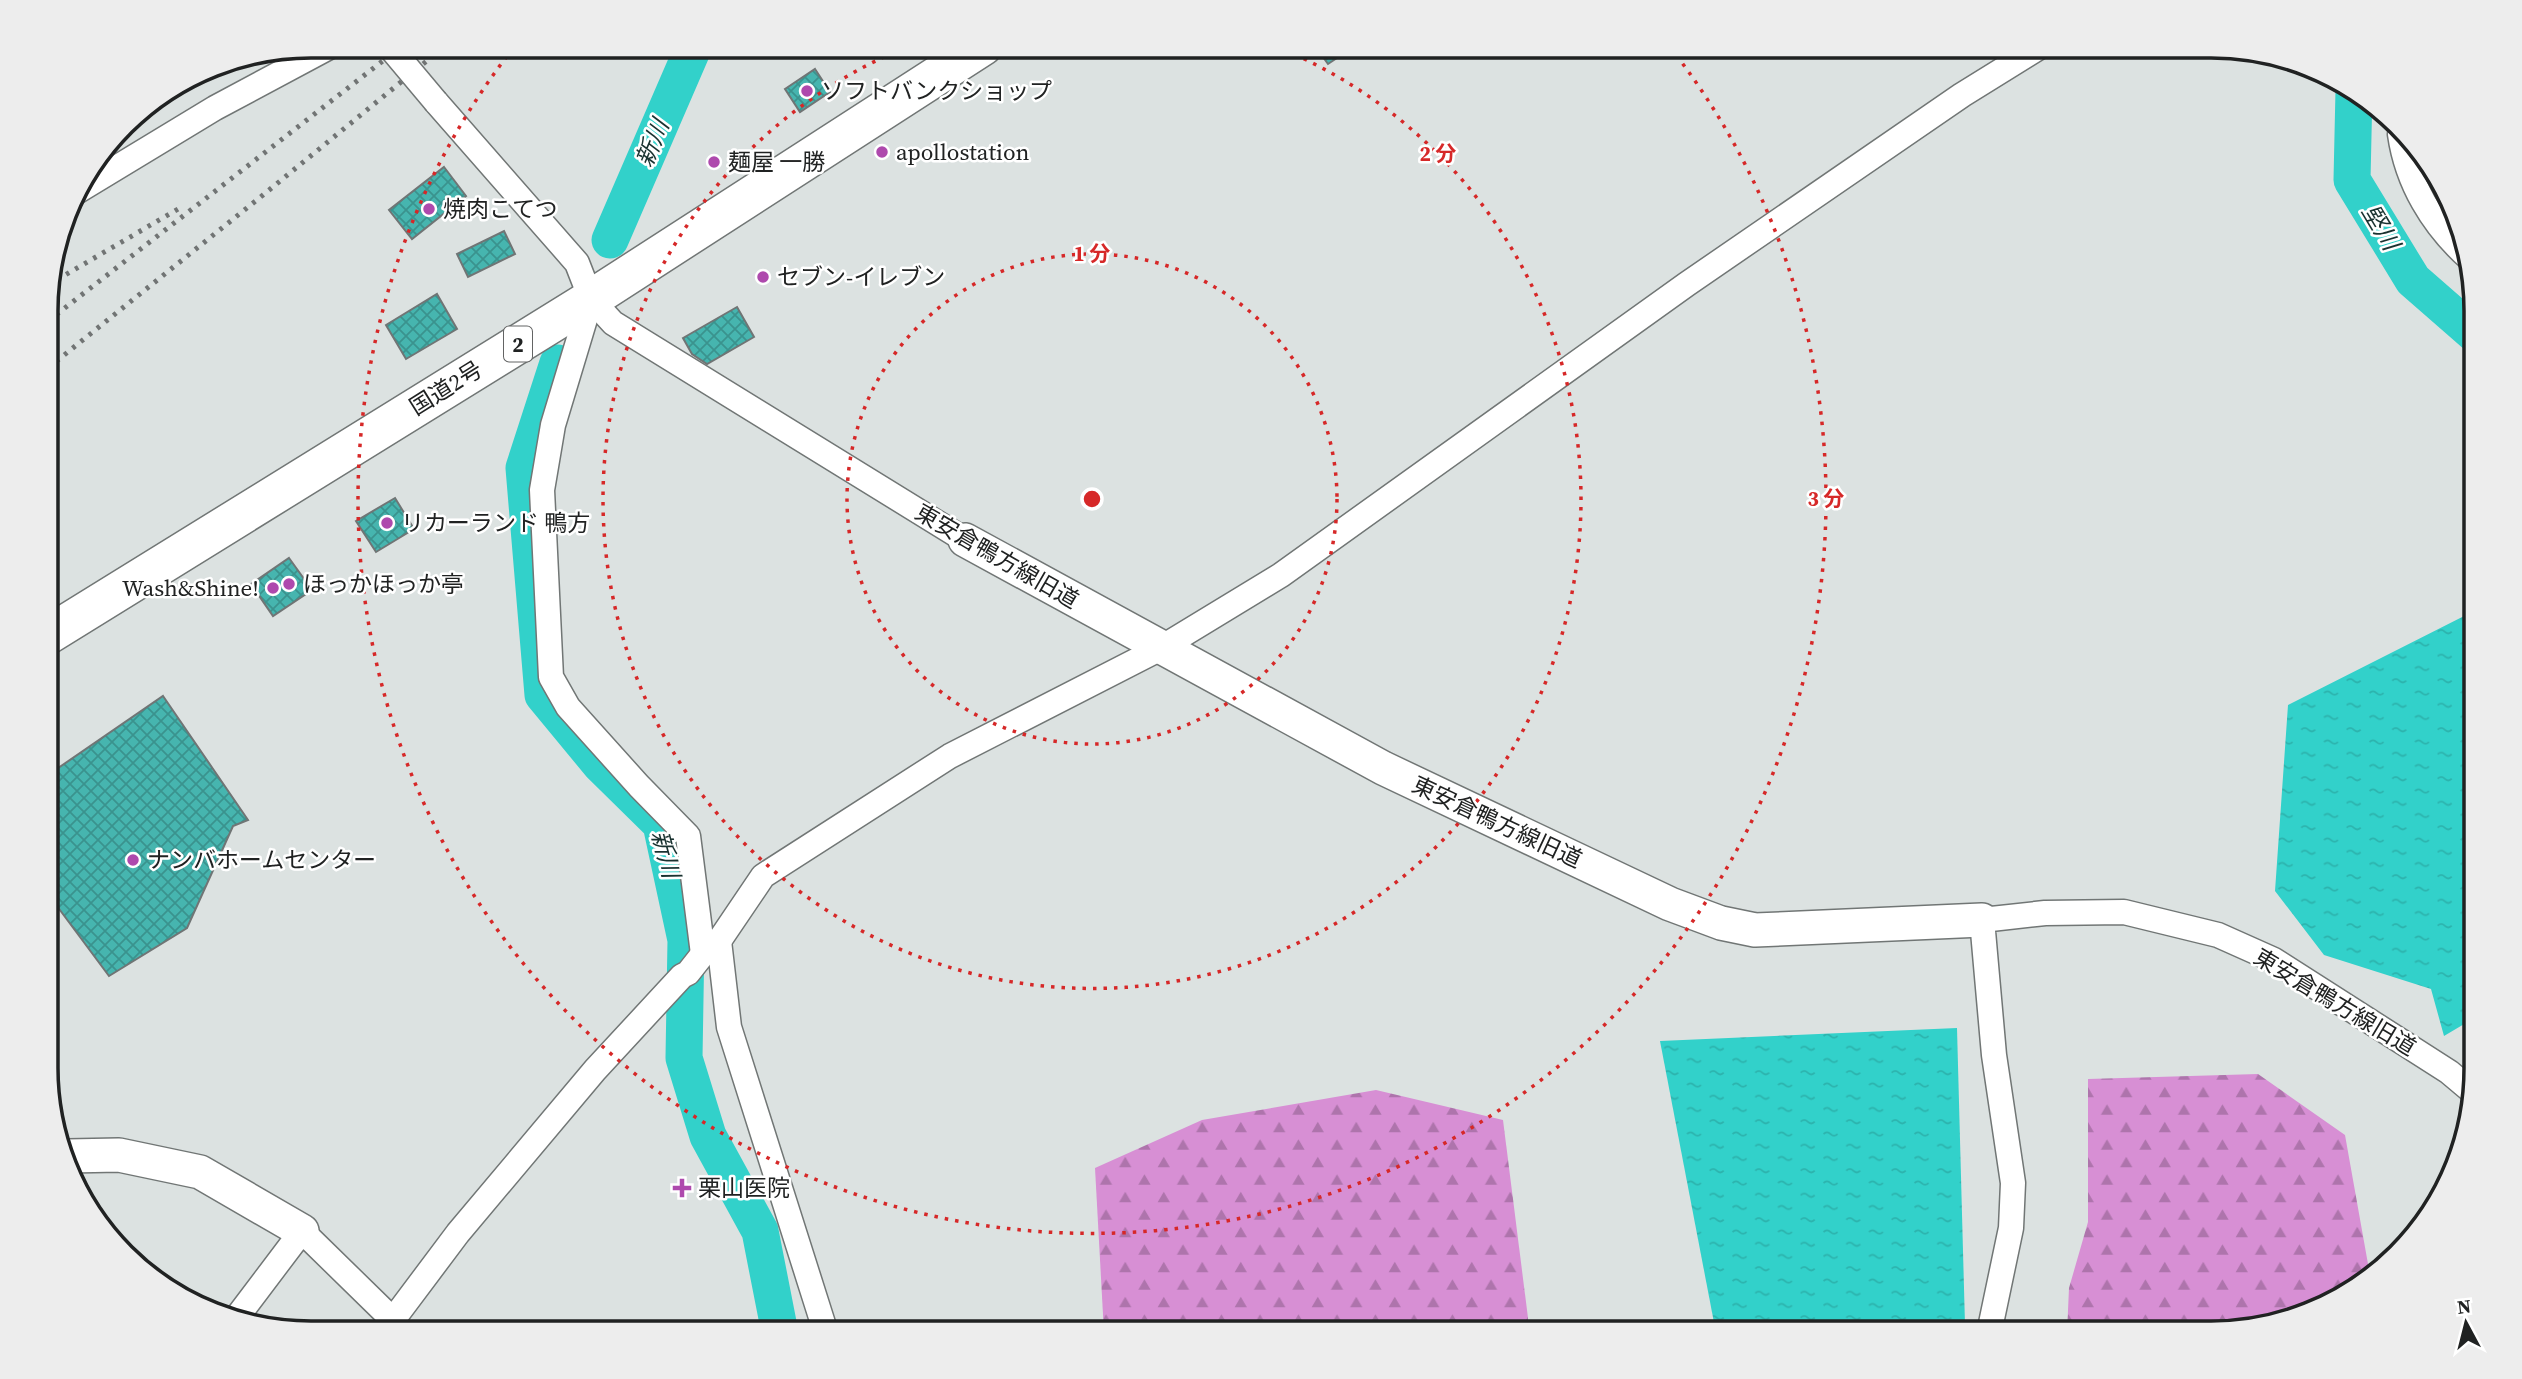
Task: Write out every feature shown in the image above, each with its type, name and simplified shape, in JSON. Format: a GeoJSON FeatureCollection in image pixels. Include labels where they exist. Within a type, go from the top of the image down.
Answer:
{"type":"FeatureCollection","features":[{"type":"Feature","properties":{"kind":"highway","name":"国道2号"},"geometry":{"type":"LineString","coordinates":[[58,629],[591,299],[964,58]]}},
{"type":"Feature","properties":{"kind":"street"},"geometry":{"type":"LineString","coordinates":[[93,182],[215,108],[309,58]]}},
{"type":"Feature","properties":{"kind":"street"},"geometry":{"type":"LineString","coordinates":[[399,58],[577,264],[591,299],[552,425],[542,490],[551,677],[568,707],[688,836],[729,1027],[771,1161],[782,1186],[822,1321]]}},
{"type":"Feature","properties":{"kind":"street"},"geometry":{"type":"LineString","coordinates":[[398,1321],[458,1233],[595,1069],[711,948],[763,876],[950,756],[1161,648],[1281,575],[1688,284],[1962,95],[2022,58]]}},
{"type":"Feature","properties":{"kind":"street"},"geometry":{"type":"LineString","coordinates":[[2401,143],[2420,198],[2446,237],[2456,246]]}},
{"type":"Feature","properties":{"kind":"street","name":"東安倉鴨方線旧道"},"geometry":{"type":"LineString","coordinates":[[591,299],[613,323],[965,540],[1383,768],[1670,904],[1721,923],[1755,930],[1983,920],[2045,913],[2124,912],[2218,935],[2274,960],[2449,1072],[2464,1085]]}},
{"type":"Feature","properties":{"kind":"street"},"geometry":{"type":"LineString","coordinates":[[1983,920],[1994,1055],[2013,1183],[2011,1228],[1992,1321]]}},
{"type":"Feature","properties":{"kind":"street"},"geometry":{"type":"LineString","coordinates":[[73,1156],[119,1155],[200,1172],[302,1231],[385,1321]]}},
{"type":"Feature","properties":{"kind":"street"},"geometry":{"type":"LineString","coordinates":[[241,1312],[302,1231]]}},
{"type":"Feature","properties":{"kind":"green space"},"geometry":{"type":"Polygon","coordinates":[[[2258,1074],[2345,1135],[2370,1265],[2352,1279],[2308,1302],[2277,1313],[2245,1319],[2068,1321],[2069,1288],[2088,1222],[2088,1079],[2258,1074]]]}},
{"type":"Feature","properties":{"kind":"green space"},"geometry":{"type":"Polygon","coordinates":[[[1376,1090],[1503,1120],[1528,1321],[1103,1321],[1095,1168],[1202,1120],[1376,1090]]]}},
{"type":"Feature","properties":{"kind":"water"},"geometry":{"type":"Polygon","coordinates":[[[2464,616],[2464,1024],[2444,1036],[2431,989],[2324,955],[2275,891],[2288,705],[2464,616]]]}},
{"type":"Feature","properties":{"kind":"water"},"geometry":{"type":"Polygon","coordinates":[[[1957,1028],[1965,1321],[1714,1321],[1660,1041],[1957,1028]]]}},
{"type":"Feature","properties":{"kind":"building"},"geometry":{"type":"Polygon","coordinates":[[[1324,58],[1337,58],[1328,64],[1324,58]]]}},
{"type":"Feature","properties":{"kind":"building","name":"ソフトバンクショップ"},"geometry":{"type":"Polygon","coordinates":[[[815,69],[830,92],[800,112],[785,89],[815,69]]]}},
{"type":"Feature","properties":{"kind":"building"},"geometry":{"type":"Polygon","coordinates":[[[444,167],[466,196],[412,239],[389,210],[444,167]]]}},
{"type":"Feature","properties":{"kind":"building"},"geometry":{"type":"Polygon","coordinates":[[[504,231],[515,254],[468,277],[457,254],[504,231]]]}},
{"type":"Feature","properties":{"kind":"building"},"geometry":{"type":"Polygon","coordinates":[[[437,294],[457,329],[406,359],[386,325],[437,294]]]}},
{"type":"Feature","properties":{"kind":"building"},"geometry":{"type":"Polygon","coordinates":[[[737,307],[754,337],[707,364],[692,354],[683,338],[737,307]]]}},
{"type":"Feature","properties":{"kind":"building"},"geometry":{"type":"Polygon","coordinates":[[[395,498],[414,529],[376,552],[356,521],[395,498]]]}},
{"type":"Feature","properties":{"kind":"building"},"geometry":{"type":"Polygon","coordinates":[[[289,558],[312,590],[273,616],[251,584],[289,558]]]}},
{"type":"Feature","properties":{"kind":"building","name":"ナンバホームセンター"},"geometry":{"type":"Polygon","coordinates":[[[163,696],[248,820],[233,826],[187,928],[109,976],[58,907],[58,768],[163,696]]]}},
{"type":"Feature","properties":{"kind":"waterway","name":"新川"},"geometry":{"type":"LineString","coordinates":[[610,240],[689,58]]}},
{"type":"Feature","properties":{"kind":"waterway","name":"堅川"},"geometry":{"type":"LineString","coordinates":[[2354,101],[2352,180],[2413,280],[2464,325]]}},
{"type":"Feature","properties":{"kind":"waterway","name":"新川"},"geometry":{"type":"LineString","coordinates":[[558,363],[524,468],[543,695],[600,764],[661,824],[686,940],[684,1058],[708,1136],[760,1231],[778,1321]]}},
{"type":"Feature","properties":{"kind":"railway"},"geometry":{"type":"LineString","coordinates":[[58,313],[387,58]]}},
{"type":"Feature","properties":{"kind":"railway"},"geometry":{"type":"LineString","coordinates":[[58,360],[430,58]]}},
{"type":"Feature","properties":{"kind":"railway"},"geometry":{"type":"LineString","coordinates":[[60,278],[178,209]]}},
{"type":"Feature","properties":{"kind":"place","name":"ソフトバンクショップ"},"geometry":{"type":"Point","coordinates":[807,91]}},
{"type":"Feature","properties":{"kind":"place","name":"apollostation"},"geometry":{"type":"Point","coordinates":[882,152]}},
{"type":"Feature","properties":{"kind":"place","name":"麺屋 一勝"},"geometry":{"type":"Point","coordinates":[714,162]}},
{"type":"Feature","properties":{"kind":"place","name":"焼肉こてつ"},"geometry":{"type":"Point","coordinates":[429,209]}},
{"type":"Feature","properties":{"kind":"place","name":"セブン-イレブン"},"geometry":{"type":"Point","coordinates":[763,277]}},
{"type":"Feature","properties":{"kind":"place","name":"リカーランド 鴨方"},"geometry":{"type":"Point","coordinates":[387,523]}},
{"type":"Feature","properties":{"kind":"place","name":"ほっかほっか亭"},"geometry":{"type":"Point","coordinates":[289,584]}},
{"type":"Feature","properties":{"kind":"place","name":"Wash&Shine!"},"geometry":{"type":"Point","coordinates":[273,588]}},
{"type":"Feature","properties":{"kind":"place","name":"ナンバホームセンター"},"geometry":{"type":"Point","coordinates":[133,860]}},
{"type":"Feature","properties":{"kind":"place","name":"栗山医院"},"geometry":{"type":"Point","coordinates":[682,1188]}}]}
